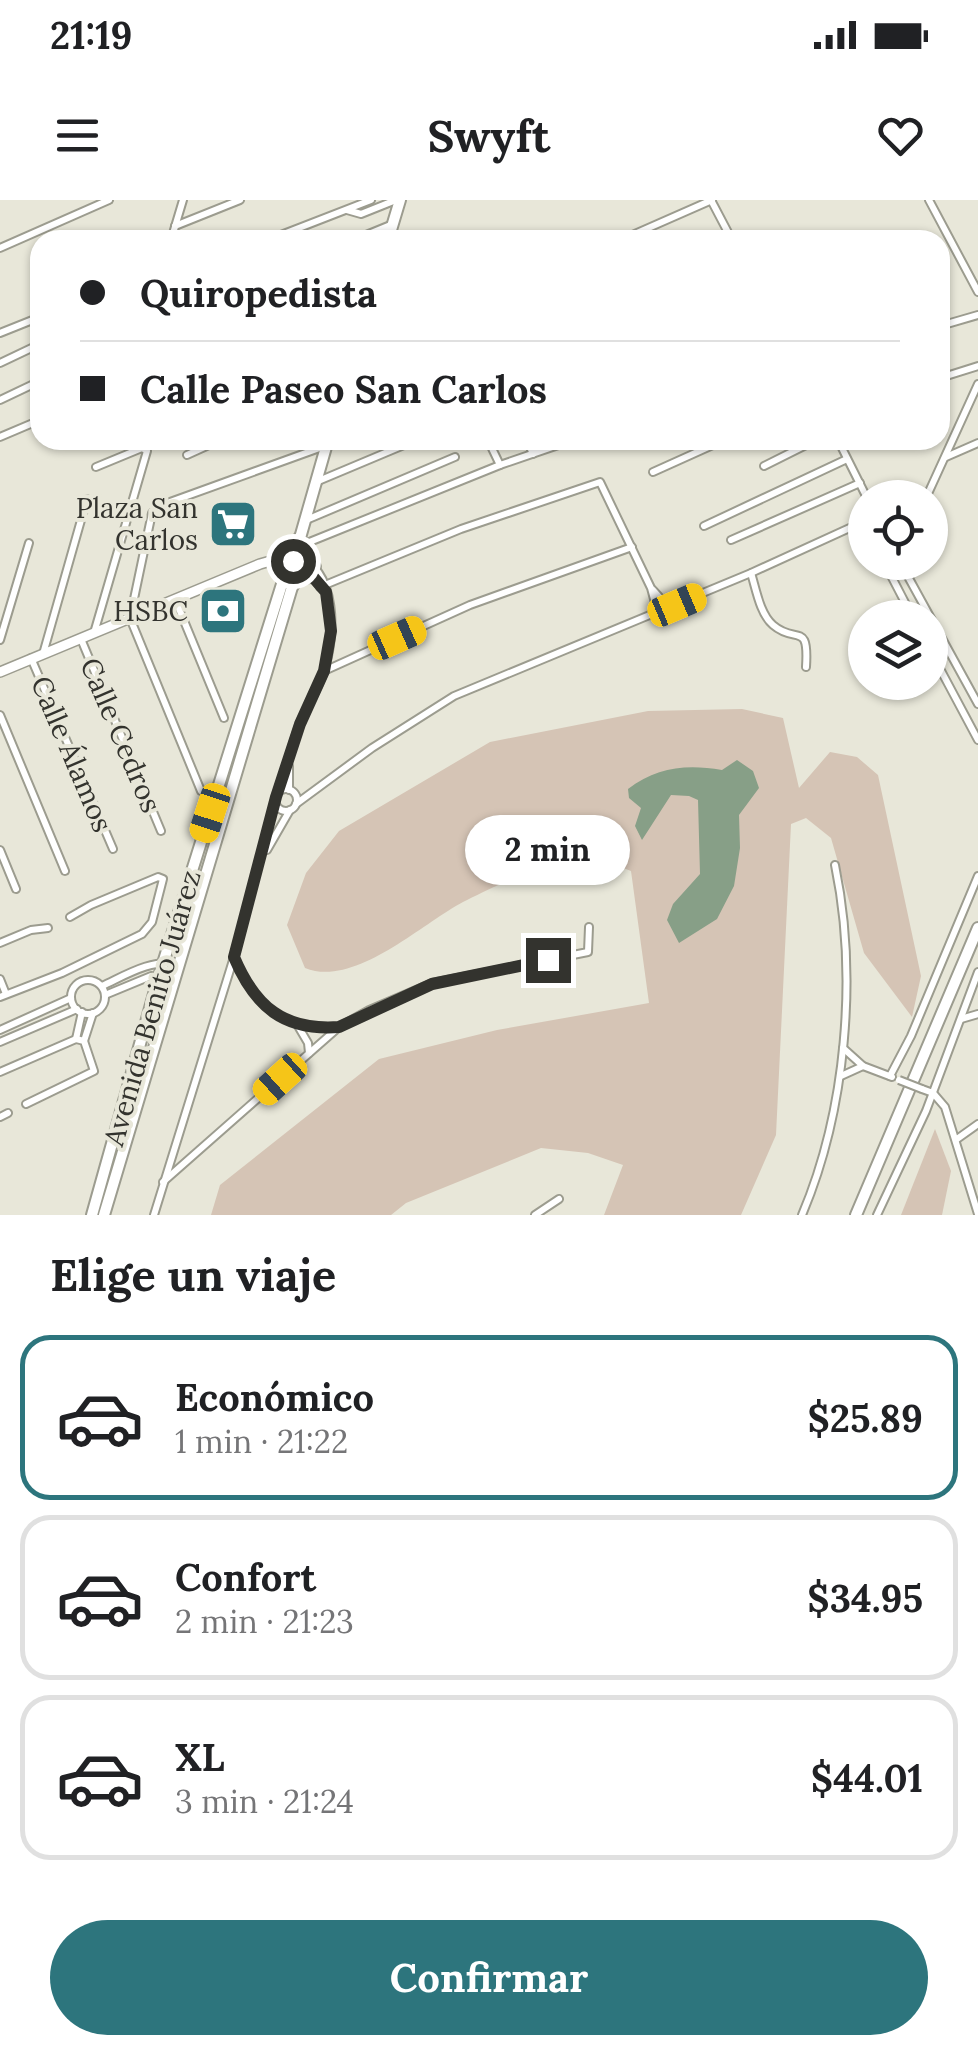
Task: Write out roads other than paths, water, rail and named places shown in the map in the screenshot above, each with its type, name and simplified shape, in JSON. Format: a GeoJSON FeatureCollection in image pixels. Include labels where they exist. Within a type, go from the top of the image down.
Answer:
{"type":"FeatureCollection","features":[{"type":"Feature","properties":{"kind":"main road"},"geometry":{"type":"LineString","coordinates":[[391,230],[398,200]]}},
{"type":"Feature","properties":{"kind":"main road","name":"Avenida Benito Juárez"},"geometry":{"type":"LineString","coordinates":[[104,1215],[292,587],[290,573],[295,550],[325,450]]}},
{"type":"Feature","properties":{"kind":"main road"},"geometry":{"type":"LineString","coordinates":[[292,587],[299,578],[314,572],[295,550]]}},
{"type":"Feature","properties":{"kind":"main road","name":"Avenida Benito Juárez"},"geometry":{"type":"LineString","coordinates":[[92,1215],[159,976],[282,584],[290,573]]}},
{"type":"Feature","properties":{"kind":"main road"},"geometry":{"type":"LineString","coordinates":[[856,1215],[978,928]]}},
{"type":"Feature","properties":{"kind":"street"},"geometry":{"type":"LineString","coordinates":[[41,230],[109,200]]}},
{"type":"Feature","properties":{"kind":"street"},"geometry":{"type":"LineString","coordinates":[[174,230],[183,200]]}},
{"type":"Feature","properties":{"kind":"street"},"geometry":{"type":"LineString","coordinates":[[175,226],[240,200]]}},
{"type":"Feature","properties":{"kind":"street"},"geometry":{"type":"LineString","coordinates":[[294,230],[371,200]]}},
{"type":"Feature","properties":{"kind":"street"},"geometry":{"type":"LineString","coordinates":[[358,206],[398,200]]}},
{"type":"Feature","properties":{"kind":"street"},"geometry":{"type":"LineString","coordinates":[[644,230],[711,200],[727,230]]}},
{"type":"Feature","properties":{"kind":"street"},"geometry":{"type":"LineString","coordinates":[[929,200],[945,230]]}},
{"type":"Feature","properties":{"kind":"street"},"geometry":{"type":"LineString","coordinates":[[378,230],[393,224]]}},
{"type":"Feature","properties":{"kind":"street"},"geometry":{"type":"LineString","coordinates":[[0,248],[30,235]]}},
{"type":"Feature","properties":{"kind":"street"},"geometry":{"type":"LineString","coordinates":[[950,239],[978,292]]}},
{"type":"Feature","properties":{"kind":"street"},"geometry":{"type":"LineString","coordinates":[[950,323],[978,315]]}},
{"type":"Feature","properties":{"kind":"street"},"geometry":{"type":"LineString","coordinates":[[0,334],[30,320]]}},
{"type":"Feature","properties":{"kind":"street"},"geometry":{"type":"LineString","coordinates":[[0,363],[30,349]]}},
{"type":"Feature","properties":{"kind":"street"},"geometry":{"type":"LineString","coordinates":[[950,375],[978,366]]}},
{"type":"Feature","properties":{"kind":"street"},"geometry":{"type":"LineString","coordinates":[[950,445],[978,384]]}},
{"type":"Feature","properties":{"kind":"street"},"geometry":{"type":"LineString","coordinates":[[0,400],[30,386]]}},
{"type":"Feature","properties":{"kind":"street"},"geometry":{"type":"LineString","coordinates":[[0,436],[30,424]]}},
{"type":"Feature","properties":{"kind":"street"},"geometry":{"type":"LineString","coordinates":[[944,458],[978,443]]}},
{"type":"Feature","properties":{"kind":"street"},"geometry":{"type":"LineString","coordinates":[[96,467],[137,450]]}},
{"type":"Feature","properties":{"kind":"street"},"geometry":{"type":"LineString","coordinates":[[94,633],[145,450]]}},
{"type":"Feature","properties":{"kind":"street"},"geometry":{"type":"LineString","coordinates":[[187,455],[198,450]]}},
{"type":"Feature","properties":{"kind":"street"},"geometry":{"type":"LineString","coordinates":[[201,791],[130,618],[152,513],[156,508],[309,450]]}},
{"type":"Feature","properties":{"kind":"street"},"geometry":{"type":"LineString","coordinates":[[316,482],[392,450]]}},
{"type":"Feature","properties":{"kind":"street"},"geometry":{"type":"LineString","coordinates":[[493,450],[500,465]]}},
{"type":"Feature","properties":{"kind":"street"},"geometry":{"type":"LineString","coordinates":[[531,450],[533,454]]}},
{"type":"Feature","properties":{"kind":"street"},"geometry":{"type":"LineString","coordinates":[[0,672],[544,450]]}},
{"type":"Feature","properties":{"kind":"street"},"geometry":{"type":"LineString","coordinates":[[653,472],[702,450]]}},
{"type":"Feature","properties":{"kind":"street"},"geometry":{"type":"LineString","coordinates":[[764,466],[796,450]]}},
{"type":"Feature","properties":{"kind":"street"},"geometry":{"type":"LineString","coordinates":[[843,450],[859,480]]}},
{"type":"Feature","properties":{"kind":"street"},"geometry":{"type":"LineString","coordinates":[[934,480],[948,450]]}},
{"type":"Feature","properties":{"kind":"street"},"geometry":{"type":"LineString","coordinates":[[303,521],[456,457]]}},
{"type":"Feature","properties":{"kind":"street"},"geometry":{"type":"LineString","coordinates":[[704,526],[847,459]]}},
{"type":"Feature","properties":{"kind":"street"},"geometry":{"type":"LineString","coordinates":[[324,588],[461,528],[600,482],[651,588],[655,603],[651,615]]}},
{"type":"Feature","properties":{"kind":"street"},"geometry":{"type":"LineString","coordinates":[[732,540],[848,487]]}},
{"type":"Feature","properties":{"kind":"street"},"geometry":{"type":"LineString","coordinates":[[43,654],[87,499]]}},
{"type":"Feature","properties":{"kind":"street"},"geometry":{"type":"LineString","coordinates":[[261,860],[293,807],[420,715],[454,696],[677,605],[848,529]]}},
{"type":"Feature","properties":{"kind":"street"},"geometry":{"type":"LineString","coordinates":[[0,640],[29,543]]}},
{"type":"Feature","properties":{"kind":"street"},"geometry":{"type":"LineString","coordinates":[[324,671],[470,605],[632,547]]}},
{"type":"Feature","properties":{"kind":"street"},"geometry":{"type":"LineString","coordinates":[[154,1215],[234,957],[276,797],[300,724],[324,671],[331,631],[324,588],[295,550]]}},
{"type":"Feature","properties":{"kind":"street"},"geometry":{"type":"LineString","coordinates":[[751,573],[769,621],[776,628],[803,638],[807,644],[806,668]]}},
{"type":"Feature","properties":{"kind":"street"},"geometry":{"type":"LineString","coordinates":[[910,580],[978,704]]}},
{"type":"Feature","properties":{"kind":"street"},"geometry":{"type":"LineString","coordinates":[[651,588],[662,600],[677,605]]}},
{"type":"Feature","properties":{"kind":"street"},"geometry":{"type":"LineString","coordinates":[[176,599],[224,718]]}},
{"type":"Feature","properties":{"kind":"street","name":"Calle Cedros"},"geometry":{"type":"LineString","coordinates":[[82,638],[162,831]]}},
{"type":"Feature","properties":{"kind":"street","name":"Calle Álamos"},"geometry":{"type":"LineString","coordinates":[[32,658],[112,849]]}},
{"type":"Feature","properties":{"kind":"street"},"geometry":{"type":"LineString","coordinates":[[948,684],[978,740]]}},
{"type":"Feature","properties":{"kind":"street"},"geometry":{"type":"LineString","coordinates":[[0,715],[65,870]]}},
{"type":"Feature","properties":{"kind":"street"},"geometry":{"type":"LineString","coordinates":[[290,756],[293,807]]}},
{"type":"Feature","properties":{"kind":"street"},"geometry":{"type":"LineString","coordinates":[[276,797],[322,783]]}},
{"type":"Feature","properties":{"kind":"street"},"geometry":{"type":"LineString","coordinates":[[276,797],[279,808],[293,807]]}},
{"type":"Feature","properties":{"kind":"street"},"geometry":{"type":"LineString","coordinates":[[0,850],[16,889]]}},
{"type":"Feature","properties":{"kind":"street"},"geometry":{"type":"LineString","coordinates":[[802,1215],[830,1140],[840,1077],[845,930],[835,866]]}},
{"type":"Feature","properties":{"kind":"street"},"geometry":{"type":"LineString","coordinates":[[890,1076],[911,1036],[978,876]]}},
{"type":"Feature","properties":{"kind":"street"},"geometry":{"type":"LineString","coordinates":[[0,979],[3,995],[89,961],[148,929],[164,879],[158,877],[70,918]]}},
{"type":"Feature","properties":{"kind":"street"},"geometry":{"type":"LineString","coordinates":[[164,1182],[339,1027],[432,984],[588,952],[589,927]]}},
{"type":"Feature","properties":{"kind":"street"},"geometry":{"type":"LineString","coordinates":[[0,943],[48,928]]}},
{"type":"Feature","properties":{"kind":"street"},"geometry":{"type":"LineString","coordinates":[[234,957],[253,994],[278,1015],[297,1025],[339,1027]]}},
{"type":"Feature","properties":{"kind":"street"},"geometry":{"type":"LineString","coordinates":[[89,961],[90,980]]}},
{"type":"Feature","properties":{"kind":"street"},"geometry":{"type":"LineString","coordinates":[[102,986],[164,962],[177,964]]}},
{"type":"Feature","properties":{"kind":"street"},"geometry":{"type":"LineString","coordinates":[[877,1215],[933,1093],[978,972]]}},
{"type":"Feature","properties":{"kind":"street"},"geometry":{"type":"LineString","coordinates":[[62,973],[76,984]]}},
{"type":"Feature","properties":{"kind":"street"},"geometry":{"type":"LineString","coordinates":[[106,995],[148,977],[173,980]]}},
{"type":"Feature","properties":{"kind":"street"},"geometry":{"type":"LineString","coordinates":[[0,1072],[80,1040],[106,995],[102,986],[90,980],[76,984]]}},
{"type":"Feature","properties":{"kind":"street"},"geometry":{"type":"LineString","coordinates":[[26,1104],[94,1071],[80,1040],[79,1011],[72,998],[76,984]]}},
{"type":"Feature","properties":{"kind":"street"},"geometry":{"type":"LineString","coordinates":[[0,1030],[72,998]]}},
{"type":"Feature","properties":{"kind":"street"},"geometry":{"type":"LineString","coordinates":[[0,1042],[79,1011],[93,1013]]}},
{"type":"Feature","properties":{"kind":"street"},"geometry":{"type":"LineString","coordinates":[[960,1019],[978,1014]]}},
{"type":"Feature","properties":{"kind":"street"},"geometry":{"type":"LineString","coordinates":[[297,1025],[308,1043],[309,1053]]}},
{"type":"Feature","properties":{"kind":"street"},"geometry":{"type":"LineString","coordinates":[[842,1047],[863,1066],[933,1093],[945,1106],[978,1214]]}},
{"type":"Feature","properties":{"kind":"street"},"geometry":{"type":"LineString","coordinates":[[840,1077],[863,1066]]}},
{"type":"Feature","properties":{"kind":"street"},"geometry":{"type":"LineString","coordinates":[[957,1139],[978,1124]]}},
{"type":"Feature","properties":{"kind":"street"},"geometry":{"type":"LineString","coordinates":[[535,1215],[559,1199]]}},
{"type":"Feature","properties":{"kind":"place","name":"Plaza San Carlos"},"geometry":{"type":"Point","coordinates":[233,524]}},
{"type":"Feature","properties":{"kind":"place","name":"HSBC"},"geometry":{"type":"Point","coordinates":[223,611]}}]}
